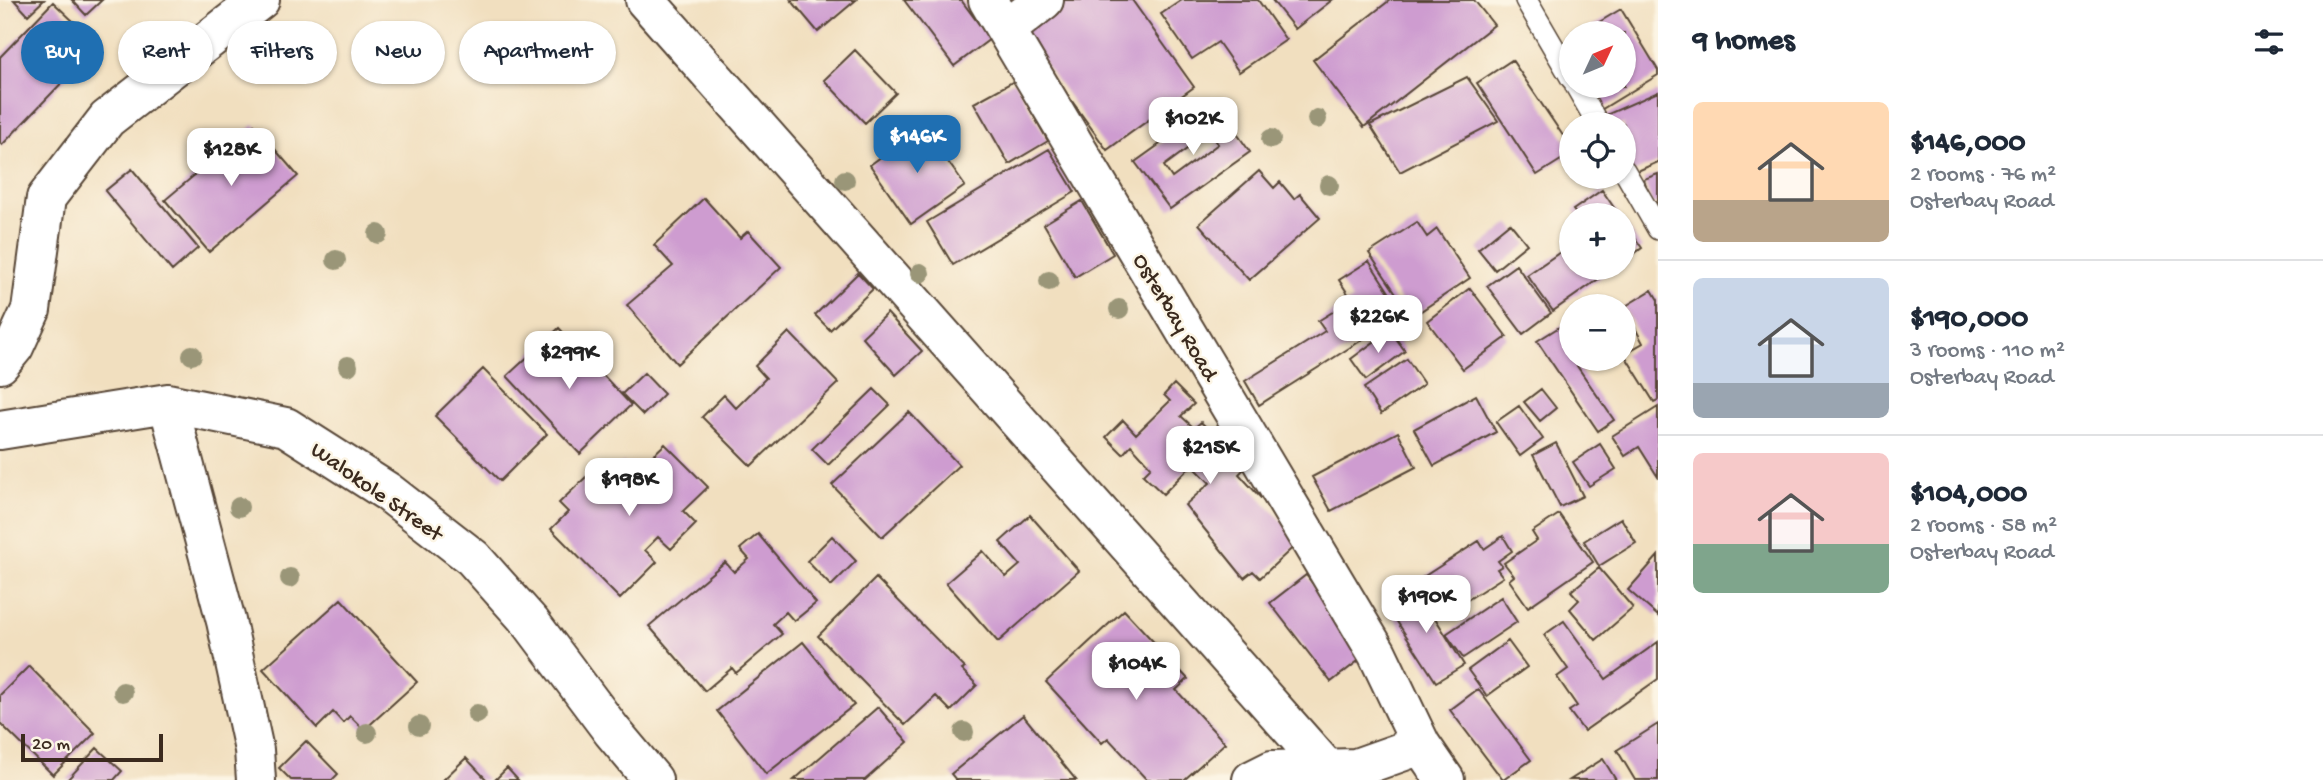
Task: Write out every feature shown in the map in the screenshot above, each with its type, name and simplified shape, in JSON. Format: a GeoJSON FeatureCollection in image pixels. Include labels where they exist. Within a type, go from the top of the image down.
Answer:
{"type":"FeatureCollection","features":[{"type":"Feature","properties":{"kind":"street"},"geometry":{"type":"LineString","coordinates":[[0,364],[15,347],[31,310],[46,198],[107,118],[260,0]]}},
{"type":"Feature","properties":{"kind":"street"},"geometry":{"type":"LineString","coordinates":[[645,0],[1327,769]]}},
{"type":"Feature","properties":{"kind":"street"},"geometry":{"type":"LineString","coordinates":[[997,15],[1044,0]]}},
{"type":"Feature","properties":{"kind":"street","name":"Osterbay Road"},"geometry":{"type":"LineString","coordinates":[[997,15],[1377,653],[1421,745],[1445,780]]}},
{"type":"Feature","properties":{"kind":"street"},"geometry":{"type":"LineString","coordinates":[[168,402],[226,621],[254,750],[257,780]]}},
{"type":"Feature","properties":{"kind":"street","name":"Walokole Street"},"geometry":{"type":"LineString","coordinates":[[0,430],[168,402],[286,428],[388,492],[481,568],[530,623],[653,780]]}},
{"type":"Feature","properties":{"kind":"street"},"geometry":{"type":"LineString","coordinates":[[1252,780],[1272,770],[1356,768],[1421,745]]}},
{"type":"Feature","properties":{"kind":"lane"},"geometry":{"type":"LineString","coordinates":[[1526,0],[1559,57]]}},
{"type":"Feature","properties":{"kind":"lane"},"geometry":{"type":"LineString","coordinates":[[1635,189],[1658,229]]}},
{"type":"Feature","properties":{"kind":"building"},"geometry":{"type":"Polygon","coordinates":[[[14,0],[44,0],[28,15],[14,0]]]}},
{"type":"Feature","properties":{"kind":"building"},"geometry":{"type":"Polygon","coordinates":[[[72,0],[102,0],[86,15],[72,0]]]}},
{"type":"Feature","properties":{"kind":"building"},"geometry":{"type":"Polygon","coordinates":[[[791,0],[856,0],[818,32],[791,0]]]}},
{"type":"Feature","properties":{"kind":"building"},"geometry":{"type":"Polygon","coordinates":[[[904,0],[961,0],[990,39],[954,66],[904,0]]]}},
{"type":"Feature","properties":{"kind":"building"},"geometry":{"type":"Polygon","coordinates":[[[1049,0],[1132,0],[1194,87],[1107,150],[1016,23],[1049,0]]]}},
{"type":"Feature","properties":{"kind":"building"},"geometry":{"type":"Polygon","coordinates":[[[1182,0],[1258,0],[1286,40],[1239,72],[1218,42],[1192,59],[1161,14],[1182,0]]]}},
{"type":"Feature","properties":{"kind":"building"},"geometry":{"type":"Polygon","coordinates":[[[1272,0],[1332,0],[1295,29],[1272,0]]]}},
{"type":"Feature","properties":{"kind":"building"},"geometry":{"type":"Polygon","coordinates":[[[1390,0],[1474,0],[1494,25],[1364,127],[1313,60],[1390,0]]]}},
{"type":"Feature","properties":{"kind":"building"},"geometry":{"type":"Polygon","coordinates":[[[53,2],[73,21],[35,21],[53,2]]]}},
{"type":"Feature","properties":{"kind":"building"},"geometry":{"type":"Polygon","coordinates":[[[1621,9],[1628,21],[1601,21],[1621,9]]]}},
{"type":"Feature","properties":{"kind":"building"},"geometry":{"type":"Polygon","coordinates":[[[1636,34],[1658,70],[1658,75],[1636,88],[1636,34]]]}},
{"type":"Feature","properties":{"kind":"building"},"geometry":{"type":"Polygon","coordinates":[[[21,35],[21,84],[61,84],[2,145],[0,143],[0,57],[21,35]]]}},
{"type":"Feature","properties":{"kind":"building"},"geometry":{"type":"Polygon","coordinates":[[[855,50],[896,93],[865,123],[824,80],[855,50]]]}},
{"type":"Feature","properties":{"kind":"building"},"geometry":{"type":"Polygon","coordinates":[[[1512,60],[1559,130],[1559,161],[1537,175],[1477,83],[1512,60]]]}},
{"type":"Feature","properties":{"kind":"building"},"geometry":{"type":"Polygon","coordinates":[[[1467,77],[1498,121],[1400,172],[1370,125],[1467,77]]]}},
{"type":"Feature","properties":{"kind":"building"},"geometry":{"type":"Polygon","coordinates":[[[1014,81],[1048,141],[1009,164],[974,103],[1014,81]]]}},
{"type":"Feature","properties":{"kind":"building"},"geometry":{"type":"Polygon","coordinates":[[[1658,92],[1658,162],[1636,172],[1636,112],[1613,112],[1658,92]]]}},
{"type":"Feature","properties":{"kind":"building"},"geometry":{"type":"Polygon","coordinates":[[[1588,98],[1620,98],[1597,112],[1593,112],[1588,98]]]}},
{"type":"Feature","properties":{"kind":"building"},"geometry":{"type":"Polygon","coordinates":[[[1216,104],[1250,152],[1170,209],[1135,162],[1216,104]],[[1210,132],[1164,166],[1172,178],[1218,144],[1210,132]]]}},
{"type":"Feature","properties":{"kind":"building"},"geometry":{"type":"Polygon","coordinates":[[[254,125],[298,176],[209,252],[165,200],[254,125]]]}},
{"type":"Feature","properties":{"kind":"building"},"geometry":{"type":"Polygon","coordinates":[[[923,126],[965,186],[911,224],[870,165],[923,126]]]}},
{"type":"Feature","properties":{"kind":"building"},"geometry":{"type":"Polygon","coordinates":[[[1049,149],[1075,192],[953,265],[927,222],[1049,149]]]}},
{"type":"Feature","properties":{"kind":"building"},"geometry":{"type":"Polygon","coordinates":[[[132,169],[198,248],[172,271],[105,191],[132,169]]]}},
{"type":"Feature","properties":{"kind":"building"},"geometry":{"type":"Polygon","coordinates":[[[1259,171],[1274,188],[1280,182],[1294,199],[1300,194],[1320,218],[1249,280],[1199,224],[1259,171]]]}},
{"type":"Feature","properties":{"kind":"building"},"geometry":{"type":"Polygon","coordinates":[[[1658,174],[1658,202],[1652,204],[1644,179],[1658,174]]]}},
{"type":"Feature","properties":{"kind":"building"},"geometry":{"type":"Polygon","coordinates":[[[1602,190],[1611,203],[1583,203],[1602,190]]]}},
{"type":"Feature","properties":{"kind":"building"},"geometry":{"type":"Polygon","coordinates":[[[704,198],[740,238],[748,231],[781,267],[677,364],[627,305],[673,266],[654,245],[704,198]]]}},
{"type":"Feature","properties":{"kind":"building"},"geometry":{"type":"Polygon","coordinates":[[[1082,201],[1113,254],[1075,277],[1044,224],[1082,201]]]}},
{"type":"Feature","properties":{"kind":"building"},"geometry":{"type":"Polygon","coordinates":[[[1417,222],[1427,237],[1437,229],[1470,278],[1412,317],[1369,253],[1417,222]]]}},
{"type":"Feature","properties":{"kind":"building"},"geometry":{"type":"Polygon","coordinates":[[[1510,223],[1527,244],[1495,270],[1478,249],[1510,223]]]}},
{"type":"Feature","properties":{"kind":"building"},"geometry":{"type":"Polygon","coordinates":[[[1636,239],[1642,248],[1636,252],[1636,239]]]}},
{"type":"Feature","properties":{"kind":"building"},"geometry":{"type":"Polygon","coordinates":[[[1559,253],[1559,280],[1597,280],[1577,294],[1559,294],[1559,307],[1553,311],[1527,275],[1559,253]]]}},
{"type":"Feature","properties":{"kind":"building"},"geometry":{"type":"Polygon","coordinates":[[[1369,261],[1403,314],[1259,405],[1245,381],[1325,331],[1318,321],[1352,300],[1339,280],[1369,261]]]}},
{"type":"Feature","properties":{"kind":"building"},"geometry":{"type":"Polygon","coordinates":[[[1516,265],[1551,313],[1523,334],[1487,286],[1516,265]]]}},
{"type":"Feature","properties":{"kind":"building"},"geometry":{"type":"Polygon","coordinates":[[[858,273],[873,289],[830,330],[815,315],[858,273]]]}},
{"type":"Feature","properties":{"kind":"building"},"geometry":{"type":"Polygon","coordinates":[[[1470,288],[1507,337],[1463,369],[1427,321],[1470,288]]]}},
{"type":"Feature","properties":{"kind":"building"},"geometry":{"type":"Polygon","coordinates":[[[1652,290],[1658,300],[1658,400],[1654,402],[1635,371],[1636,347],[1643,343],[1636,330],[1636,300],[1652,290]]]}},
{"type":"Feature","properties":{"kind":"building"},"geometry":{"type":"Polygon","coordinates":[[[887,313],[922,351],[896,375],[862,337],[887,313]]]}},
{"type":"Feature","properties":{"kind":"building"},"geometry":{"type":"Polygon","coordinates":[[[1559,327],[1559,371],[1580,371],[1614,420],[1598,431],[1537,341],[1559,327]]]}},
{"type":"Feature","properties":{"kind":"building"},"geometry":{"type":"Polygon","coordinates":[[[559,328],[631,405],[580,454],[507,376],[559,328]]]}},
{"type":"Feature","properties":{"kind":"building"},"geometry":{"type":"Polygon","coordinates":[[[1390,330],[1405,351],[1366,380],[1351,359],[1390,330]]]}},
{"type":"Feature","properties":{"kind":"building"},"geometry":{"type":"Polygon","coordinates":[[[789,332],[838,383],[751,466],[702,417],[724,395],[736,408],[766,378],[755,366],[789,332]]]}},
{"type":"Feature","properties":{"kind":"building"},"geometry":{"type":"Polygon","coordinates":[[[1407,359],[1424,384],[1381,414],[1364,388],[1407,359]]]}},
{"type":"Feature","properties":{"kind":"building"},"geometry":{"type":"Polygon","coordinates":[[[483,369],[547,434],[500,481],[435,416],[483,369]]]}},
{"type":"Feature","properties":{"kind":"building"},"geometry":{"type":"Polygon","coordinates":[[[644,373],[664,394],[643,415],[622,394],[644,373]]]}},
{"type":"Feature","properties":{"kind":"building"},"geometry":{"type":"Polygon","coordinates":[[[1174,384],[1194,404],[1181,416],[1194,428],[1201,422],[1246,467],[1239,474],[1300,541],[1260,578],[1253,571],[1244,578],[1185,505],[1210,483],[1192,465],[1163,494],[1143,475],[1151,467],[1131,445],[1123,454],[1106,437],[1123,420],[1136,434],[1170,401],[1164,395],[1174,384]]]}},
{"type":"Feature","properties":{"kind":"building"},"geometry":{"type":"Polygon","coordinates":[[[874,389],[890,405],[828,465],[812,449],[874,389]]]}},
{"type":"Feature","properties":{"kind":"building"},"geometry":{"type":"Polygon","coordinates":[[[1541,389],[1556,408],[1540,421],[1524,402],[1541,389]]]}},
{"type":"Feature","properties":{"kind":"building"},"geometry":{"type":"Polygon","coordinates":[[[1476,395],[1496,432],[1434,466],[1414,429],[1476,395]]]}},
{"type":"Feature","properties":{"kind":"building"},"geometry":{"type":"Polygon","coordinates":[[[1519,406],[1543,439],[1520,456],[1496,422],[1519,406]]]}},
{"type":"Feature","properties":{"kind":"building"},"geometry":{"type":"Polygon","coordinates":[[[1658,407],[1658,477],[1639,447],[1625,456],[1612,436],[1658,407]]]}},
{"type":"Feature","properties":{"kind":"building"},"geometry":{"type":"Polygon","coordinates":[[[909,412],[959,465],[882,537],[832,485],[909,412]]]}},
{"type":"Feature","properties":{"kind":"building"},"geometry":{"type":"Polygon","coordinates":[[[1398,432],[1416,467],[1331,511],[1312,477],[1398,432]]]}},
{"type":"Feature","properties":{"kind":"building"},"geometry":{"type":"Polygon","coordinates":[[[1556,443],[1583,496],[1560,507],[1533,455],[1556,443]]]}},
{"type":"Feature","properties":{"kind":"building"},"geometry":{"type":"Polygon","coordinates":[[[665,444],[708,487],[683,511],[696,524],[671,549],[658,537],[645,550],[657,562],[620,599],[551,529],[568,512],[559,503],[586,477],[597,489],[623,462],[634,473],[665,444]]]}},
{"type":"Feature","properties":{"kind":"building"},"geometry":{"type":"Polygon","coordinates":[[[1600,444],[1616,469],[1589,486],[1573,462],[1600,444]]]}},
{"type":"Feature","properties":{"kind":"building"},"geometry":{"type":"Polygon","coordinates":[[[1559,514],[1593,562],[1528,607],[1509,580],[1514,576],[1504,563],[1537,540],[1532,532],[1559,514]]]}},
{"type":"Feature","properties":{"kind":"building"},"geometry":{"type":"Polygon","coordinates":[[[1030,515],[1079,571],[998,642],[946,583],[983,551],[1006,577],[1020,565],[1000,542],[1030,515]]]}},
{"type":"Feature","properties":{"kind":"building"},"geometry":{"type":"Polygon","coordinates":[[[1621,518],[1636,543],[1599,566],[1584,541],[1621,518]]]}},
{"type":"Feature","properties":{"kind":"building"},"geometry":{"type":"Polygon","coordinates":[[[758,534],[816,603],[794,621],[786,612],[773,624],[782,634],[736,673],[732,668],[705,691],[649,626],[725,562],[734,572],[749,559],[740,549],[758,534]]]}},
{"type":"Feature","properties":{"kind":"building"},"geometry":{"type":"Polygon","coordinates":[[[832,536],[856,561],[831,586],[807,561],[832,536]]]}},
{"type":"Feature","properties":{"kind":"building"},"geometry":{"type":"Polygon","coordinates":[[[1503,536],[1512,551],[1498,561],[1502,566],[1497,569],[1503,577],[1441,617],[1417,581],[1479,541],[1484,549],[1503,536]]]}},
{"type":"Feature","properties":{"kind":"building"},"geometry":{"type":"Polygon","coordinates":[[[1658,556],[1658,616],[1628,590],[1658,556]]]}},
{"type":"Feature","properties":{"kind":"building"},"geometry":{"type":"Polygon","coordinates":[[[1599,568],[1633,608],[1596,640],[1570,609],[1579,600],[1571,591],[1599,568]]]}},
{"type":"Feature","properties":{"kind":"building"},"geometry":{"type":"Polygon","coordinates":[[[1306,575],[1367,654],[1331,682],[1270,603],[1306,575]]]}},
{"type":"Feature","properties":{"kind":"building"},"geometry":{"type":"Polygon","coordinates":[[[876,578],[965,668],[962,670],[977,685],[951,711],[936,696],[905,725],[818,636],[876,578]]]}},
{"type":"Feature","properties":{"kind":"building"},"geometry":{"type":"Polygon","coordinates":[[[1416,587],[1464,665],[1436,682],[1387,606],[1416,587]]]}},
{"type":"Feature","properties":{"kind":"building"},"geometry":{"type":"Polygon","coordinates":[[[1501,597],[1517,622],[1463,658],[1446,634],[1501,597]]]}},
{"type":"Feature","properties":{"kind":"building"},"geometry":{"type":"Polygon","coordinates":[[[341,599],[417,682],[364,730],[350,716],[343,723],[333,712],[317,728],[263,669],[341,599]]]}},
{"type":"Feature","properties":{"kind":"building"},"geometry":{"type":"Polygon","coordinates":[[[1124,610],[1188,679],[1176,690],[1225,743],[1184,780],[1147,780],[1108,738],[1102,743],[1046,682],[1124,610]]]}},
{"type":"Feature","properties":{"kind":"building"},"geometry":{"type":"Polygon","coordinates":[[[1564,621],[1606,679],[1658,642],[1658,679],[1584,731],[1569,711],[1577,706],[1557,677],[1568,669],[1544,635],[1564,621]]]}},
{"type":"Feature","properties":{"kind":"building"},"geometry":{"type":"Polygon","coordinates":[[[1508,641],[1527,667],[1487,696],[1468,670],[1508,641]]]}},
{"type":"Feature","properties":{"kind":"building"},"geometry":{"type":"Polygon","coordinates":[[[803,642],[854,705],[766,774],[717,711],[803,642]]]}},
{"type":"Feature","properties":{"kind":"building"},"geometry":{"type":"Polygon","coordinates":[[[29,666],[95,733],[53,775],[0,723],[0,695],[29,666]]]}},
{"type":"Feature","properties":{"kind":"building"},"geometry":{"type":"Polygon","coordinates":[[[1478,689],[1531,760],[1503,780],[1450,710],[1478,689]]]}},
{"type":"Feature","properties":{"kind":"building"},"geometry":{"type":"Polygon","coordinates":[[[878,707],[908,742],[865,780],[794,780],[878,707]]]}},
{"type":"Feature","properties":{"kind":"building"},"geometry":{"type":"Polygon","coordinates":[[[1023,715],[1076,780],[956,780],[951,774],[1023,715]]]}},
{"type":"Feature","properties":{"kind":"building"},"geometry":{"type":"Polygon","coordinates":[[[1658,724],[1658,780],[1635,780],[1617,750],[1658,724]]]}},
{"type":"Feature","properties":{"kind":"building"},"geometry":{"type":"Polygon","coordinates":[[[306,741],[338,774],[332,780],[291,780],[279,768],[306,741]]]}},
{"type":"Feature","properties":{"kind":"building"},"geometry":{"type":"Polygon","coordinates":[[[97,748],[122,771],[114,780],[67,780],[97,748]]]}},
{"type":"Feature","properties":{"kind":"building"},"geometry":{"type":"Polygon","coordinates":[[[466,758],[487,780],[443,780],[466,758]]]}},
{"type":"Feature","properties":{"kind":"building"},"geometry":{"type":"Polygon","coordinates":[[[1603,759],[1616,780],[1570,780],[1603,759]]]}},
{"type":"Feature","properties":{"kind":"building"},"geometry":{"type":"Polygon","coordinates":[[[507,768],[518,780],[495,780],[507,768]]]}}]}
